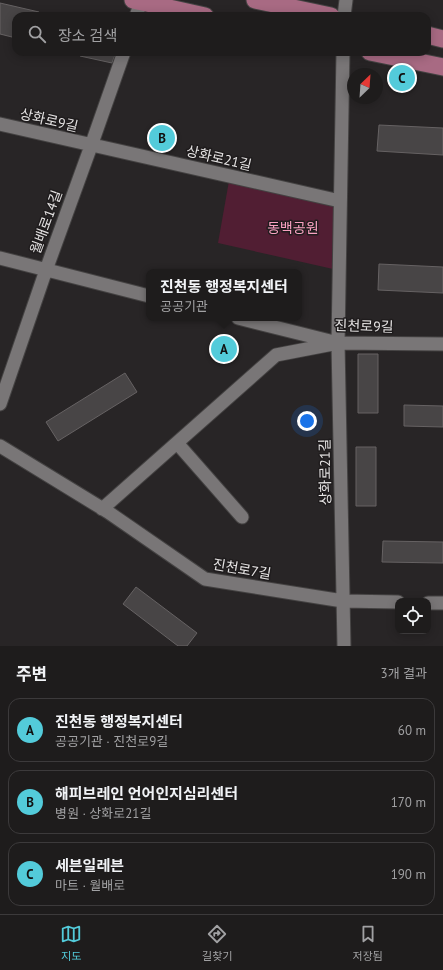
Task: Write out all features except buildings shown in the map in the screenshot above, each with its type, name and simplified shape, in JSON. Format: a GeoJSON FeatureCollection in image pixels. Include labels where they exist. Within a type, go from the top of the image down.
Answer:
{"type":"FeatureCollection","features":[{"type":"Feature","properties":{"kind":"main road"},"geometry":{"type":"LineString","coordinates":[[255,0],[312,12]]}},
{"type":"Feature","properties":{"kind":"main road"},"geometry":{"type":"LineString","coordinates":[[137,6],[178,12]]}},
{"type":"Feature","properties":{"kind":"main road"},"geometry":{"type":"LineString","coordinates":[[431,36],[443,39]]}},
{"type":"Feature","properties":{"kind":"main road"},"geometry":{"type":"LineString","coordinates":[[389,56],[443,67]]}},
{"type":"Feature","properties":{"kind":"street"},"geometry":{"type":"LineString","coordinates":[[344,12],[346,0]]}},
{"type":"Feature","properties":{"kind":"street","name":"월배로14길"},"geometry":{"type":"LineString","coordinates":[[0,404],[123,56]]}},
{"type":"Feature","properties":{"kind":"street","name":"상화로21길"},"geometry":{"type":"LineString","coordinates":[[343,56],[338,343],[344,646]]}},
{"type":"Feature","properties":{"kind":"street","name":"상화로9길"},"geometry":{"type":"LineString","coordinates":[[0,124],[91,146]]}},
{"type":"Feature","properties":{"kind":"street","name":"상화로21길"},"geometry":{"type":"LineString","coordinates":[[91,146],[340,201]]}},
{"type":"Feature","properties":{"kind":"street"},"geometry":{"type":"LineString","coordinates":[[0,258],[146,295]]}},
{"type":"Feature","properties":{"kind":"street","name":"진천로9길"},"geometry":{"type":"LineString","coordinates":[[250,321],[338,343],[443,344]]}},
{"type":"Feature","properties":{"kind":"street"},"geometry":{"type":"LineString","coordinates":[[102,509],[276,355],[338,343]]}},
{"type":"Feature","properties":{"kind":"street"},"geometry":{"type":"LineString","coordinates":[[177,443],[242,517]]}},
{"type":"Feature","properties":{"kind":"street","name":"진천로7길"},"geometry":{"type":"LineString","coordinates":[[0,446],[102,509],[205,579],[343,601],[395,602]]}},
{"type":"Feature","properties":{"kind":"street"},"geometry":{"type":"LineString","coordinates":[[431,603],[443,603]]}},
{"type":"Feature","properties":{"kind":"green space","name":"동백공원"},"geometry":{"type":"Polygon","coordinates":[[[229,181],[334,205],[333,269],[218,243],[229,181]]]}},
{"type":"Feature","properties":{"kind":"place","name":"세븐일레븐"},"geometry":{"type":"Point","coordinates":[402,78]}},
{"type":"Feature","properties":{"kind":"place","name":"해피브레인 언어인지심리센터"},"geometry":{"type":"Point","coordinates":[162,138]}},
{"type":"Feature","properties":{"kind":"place","name":"진천동 행정복지센터"},"geometry":{"type":"Point","coordinates":[224,349]}}]}
